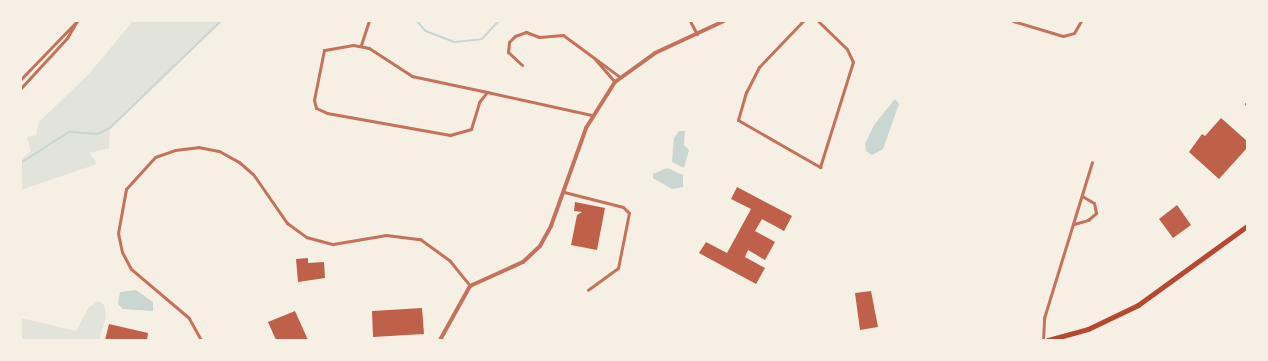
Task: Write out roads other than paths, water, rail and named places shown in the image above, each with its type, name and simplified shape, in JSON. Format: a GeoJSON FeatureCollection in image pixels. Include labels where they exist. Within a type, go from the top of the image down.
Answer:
{"type":"FeatureCollection","features":[{"type":"Feature","properties":{"kind":"main road"},"geometry":{"type":"LineString","coordinates":[[1048,340],[1088,328],[1138,305],[1247,226]]}},
{"type":"Feature","properties":{"kind":"street"},"geometry":{"type":"LineString","coordinates":[[67,21],[74,27]]}},
{"type":"Feature","properties":{"kind":"street"},"geometry":{"type":"LineString","coordinates":[[21,79],[71,24],[77,21]]}},
{"type":"Feature","properties":{"kind":"street"},"geometry":{"type":"LineString","coordinates":[[21,88],[74,27],[77,21]]}},
{"type":"Feature","properties":{"kind":"street"},"geometry":{"type":"LineString","coordinates":[[361,45],[369,21]]}},
{"type":"Feature","properties":{"kind":"street"},"geometry":{"type":"LineString","coordinates":[[690,21],[696,34]]}},
{"type":"Feature","properties":{"kind":"street"},"geometry":{"type":"LineString","coordinates":[[440,340],[470,286],[509,270],[532,256],[547,236],[592,115],[615,82],[655,53],[724,21]]}},
{"type":"Feature","properties":{"kind":"street"},"geometry":{"type":"LineString","coordinates":[[803,21],[759,67],[746,92],[738,120],[820,167],[853,62],[847,49],[818,21]]}},
{"type":"Feature","properties":{"kind":"street"},"geometry":{"type":"LineString","coordinates":[[1013,21],[1030,29],[1067,36],[1077,30],[1081,21]]}},
{"type":"Feature","properties":{"kind":"street"},"geometry":{"type":"LineString","coordinates":[[522,65],[510,56],[507,49],[512,38],[526,32],[539,37],[567,36],[620,77]]}},
{"type":"Feature","properties":{"kind":"street"},"geometry":{"type":"LineString","coordinates":[[487,92],[479,102],[471,129],[457,134],[320,110],[314,100],[324,50],[361,45],[402,73],[592,115]]}},
{"type":"Feature","properties":{"kind":"street"},"geometry":{"type":"LineString","coordinates":[[595,59],[615,82]]}},
{"type":"Feature","properties":{"kind":"street"},"geometry":{"type":"LineString","coordinates":[[29,71],[33,74]]}},
{"type":"Feature","properties":{"kind":"street"},"geometry":{"type":"LineString","coordinates":[[200,340],[189,318],[131,269],[122,252],[118,233],[119,211],[130,184],[154,157],[175,150],[198,147],[219,151],[239,162],[253,174],[287,223],[306,237],[333,244],[386,235],[420,239],[450,261],[470,286]]}},
{"type":"Feature","properties":{"kind":"street"},"geometry":{"type":"LineString","coordinates":[[1043,340],[1044,318],[1092,162]]}},
{"type":"Feature","properties":{"kind":"street"},"geometry":{"type":"LineString","coordinates":[[564,192],[623,207],[629,213],[618,268],[588,290]]}},
{"type":"Feature","properties":{"kind":"street"},"geometry":{"type":"LineString","coordinates":[[1074,224],[1088,220],[1096,213],[1094,203],[1082,196]]}},
{"type":"Feature","properties":{"kind":"waterway"},"geometry":{"type":"LineString","coordinates":[[21,163],[69,132],[98,134],[110,128],[221,21]]}},
{"type":"Feature","properties":{"kind":"waterway"},"geometry":{"type":"LineString","coordinates":[[417,21],[426,31],[455,42],[482,39],[499,21]]}}]}
